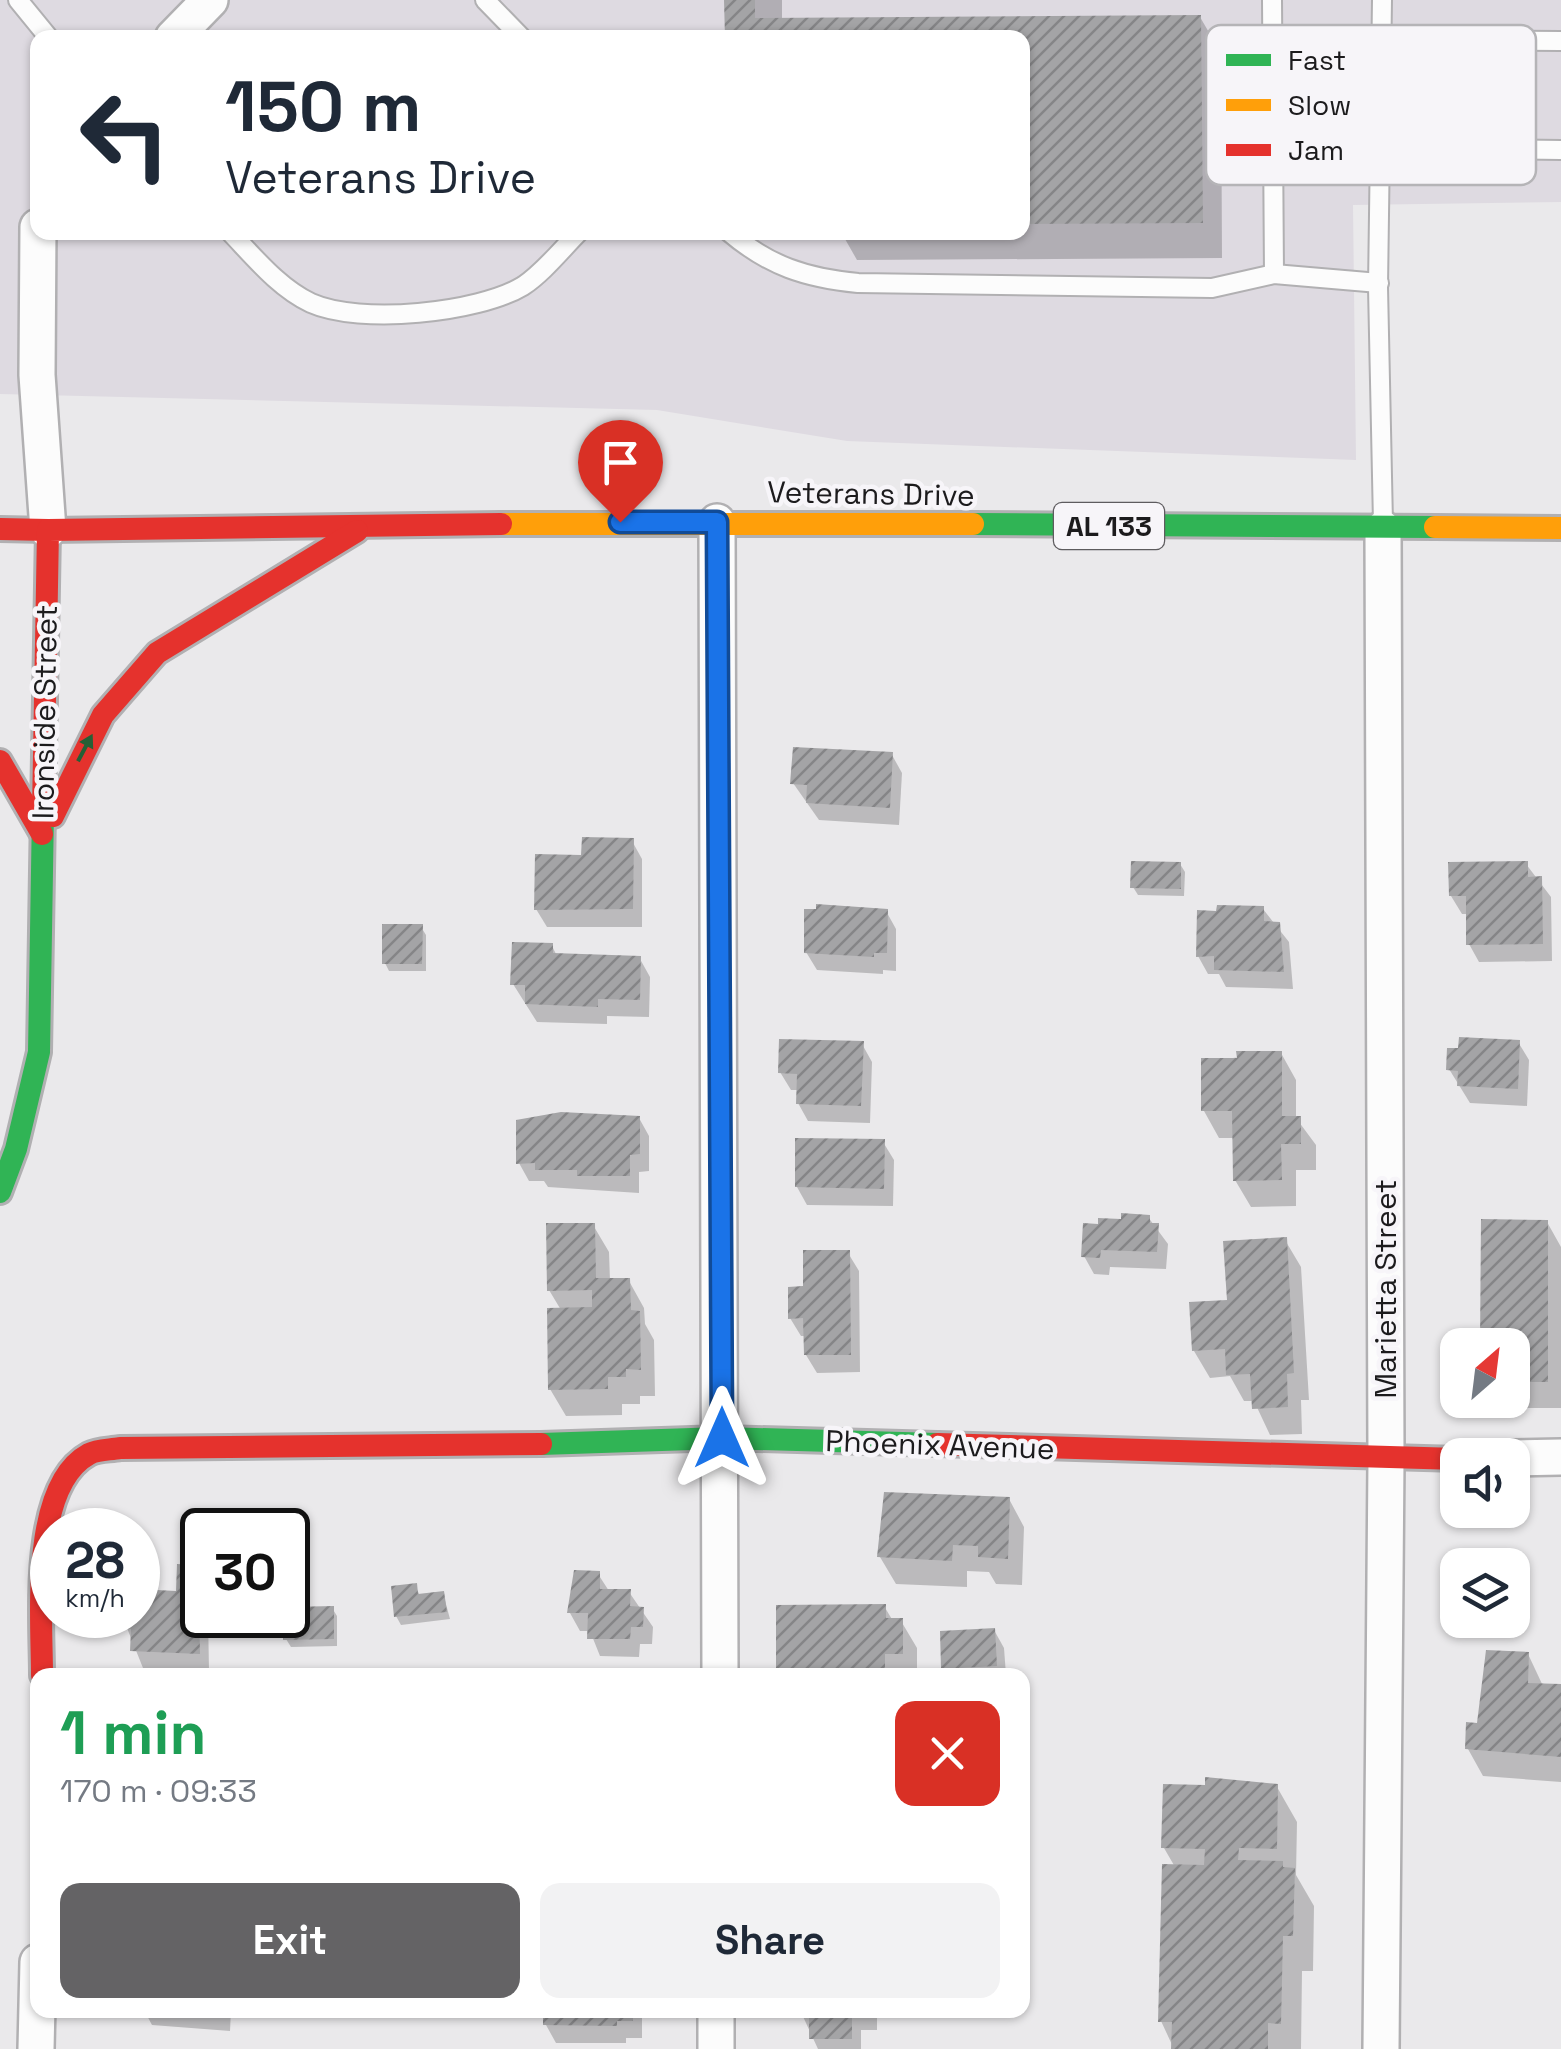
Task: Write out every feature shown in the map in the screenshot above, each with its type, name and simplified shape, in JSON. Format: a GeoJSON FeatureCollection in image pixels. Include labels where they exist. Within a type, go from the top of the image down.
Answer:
{"type":"FeatureCollection","features":[{"type":"Feature","properties":{"kind":"main road","name":"Veterans Drive"},"geometry":{"type":"LineString","coordinates":[[0,528],[360,528],[717,522],[1561,528]]}},
{"type":"Feature","properties":{"kind":"main road"},"geometry":{"type":"LineString","coordinates":[[43,836],[103,715],[156,653],[360,528]]}},
{"type":"Feature","properties":{"kind":"main road","name":"Ironside Street"},"geometry":{"type":"LineString","coordinates":[[0,1192],[16,1149],[39,1052],[48,530]]}},
{"type":"Feature","properties":{"kind":"main road"},"geometry":{"type":"LineString","coordinates":[[0,761],[43,836]]}},
{"type":"Feature","properties":{"kind":"main road","name":"Phoenix Avenue"},"geometry":{"type":"LineString","coordinates":[[42,1668],[44,1549],[52,1505],[88,1454],[120,1448],[424,1448],[722,1438],[1440,1459]]}},
{"type":"Feature","properties":{"kind":"street"},"geometry":{"type":"LineString","coordinates":[[181,30],[210,0]]}},
{"type":"Feature","properties":{"kind":"street","name":"Ironside Street"},"geometry":{"type":"LineString","coordinates":[[38,240],[38,375],[48,530]]}},
{"type":"Feature","properties":{"kind":"street"},"geometry":{"type":"LineString","coordinates":[[717,522],[720,1668]]}},
{"type":"Feature","properties":{"kind":"street","name":"Marietta Street"},"geometry":{"type":"LineString","coordinates":[[1381,2049],[1386,1460],[1383,528]]}},
{"type":"Feature","properties":{"kind":"street"},"geometry":{"type":"LineString","coordinates":[[1530,1458],[1561,1457]]}},
{"type":"Feature","properties":{"kind":"street"},"geometry":{"type":"LineString","coordinates":[[36,2049],[37,2018]]}},
{"type":"Feature","properties":{"kind":"street"},"geometry":{"type":"LineString","coordinates":[[716,2018],[716,2049]]}},
{"type":"Feature","properties":{"kind":"lane"},"geometry":{"type":"LineString","coordinates":[[18,0],[42,30]]}},
{"type":"Feature","properties":{"kind":"lane"},"geometry":{"type":"LineString","coordinates":[[485,0],[514,30]]}},
{"type":"Feature","properties":{"kind":"lane"},"geometry":{"type":"LineString","coordinates":[[1272,0],[1272,25]]}},
{"type":"Feature","properties":{"kind":"lane"},"geometry":{"type":"LineString","coordinates":[[1536,41],[1561,41]]}},
{"type":"Feature","properties":{"kind":"lane"},"geometry":{"type":"LineString","coordinates":[[1536,150],[1561,150]]}},
{"type":"Feature","properties":{"kind":"lane"},"geometry":{"type":"LineString","coordinates":[[1273,185],[1274,274]]}},
{"type":"Feature","properties":{"kind":"lane"},"geometry":{"type":"LineString","coordinates":[[1380,185],[1383,528]]}},
{"type":"Feature","properties":{"kind":"lane"},"geometry":{"type":"LineString","coordinates":[[238,240],[274,278],[311,303],[354,315],[476,306],[524,285],[571,240]]}},
{"type":"Feature","properties":{"kind":"lane"},"geometry":{"type":"LineString","coordinates":[[738,240],[759,258],[809,278],[858,284],[1212,288],[1274,274],[1379,284]]}},
{"type":"Feature","properties":{"kind":"shaded area"},"geometry":{"type":"Polygon","coordinates":[[[0,0],[1561,0],[1561,202],[1353,205],[1356,460],[847,441],[657,410],[0,394],[0,0]]]}},
{"type":"Feature","properties":{"kind":"building"},"geometry":{"type":"Polygon","coordinates":[[[724,0],[755,0],[755,18],[1201,15],[1203,223],[1030,224],[1030,30],[725,30],[724,0]]]}},
{"type":"Feature","properties":{"kind":"building"},"geometry":{"type":"Polygon","coordinates":[[[793,747],[893,752],[890,808],[806,803],[807,785],[790,784],[793,747]]]}},
{"type":"Feature","properties":{"kind":"building"},"geometry":{"type":"Polygon","coordinates":[[[582,837],[634,838],[633,909],[534,910],[535,854],[581,855],[582,837]]]}},
{"type":"Feature","properties":{"kind":"building"},"geometry":{"type":"Polygon","coordinates":[[[1131,861],[1181,862],[1181,889],[1130,888],[1131,861]]]}},
{"type":"Feature","properties":{"kind":"building"},"geometry":{"type":"Polygon","coordinates":[[[1528,861],[1528,877],[1542,876],[1543,944],[1466,945],[1466,896],[1449,896],[1448,862],[1528,861]]]}},
{"type":"Feature","properties":{"kind":"building"},"geometry":{"type":"Polygon","coordinates":[[[816,904],[888,909],[887,953],[874,953],[874,957],[804,953],[804,909],[816,909],[816,904]]]}},
{"type":"Feature","properties":{"kind":"building"},"geometry":{"type":"Polygon","coordinates":[[[1217,905],[1264,906],[1264,921],[1280,922],[1284,972],[1214,970],[1214,956],[1196,957],[1197,910],[1216,911],[1217,905]]]}},
{"type":"Feature","properties":{"kind":"building"},"geometry":{"type":"Polygon","coordinates":[[[382,924],[423,924],[422,964],[382,964],[382,924]]]}},
{"type":"Feature","properties":{"kind":"building"},"geometry":{"type":"Polygon","coordinates":[[[512,942],[553,943],[553,953],[641,956],[640,1000],[598,999],[598,1007],[525,1004],[525,985],[510,985],[512,942]]]}},
{"type":"Feature","properties":{"kind":"building"},"geometry":{"type":"Polygon","coordinates":[[[1459,1037],[1520,1040],[1518,1089],[1457,1086],[1458,1071],[1446,1070],[1447,1048],[1458,1048],[1459,1037]]]}},
{"type":"Feature","properties":{"kind":"building"},"geometry":{"type":"Polygon","coordinates":[[[779,1039],[864,1041],[861,1106],[796,1104],[797,1074],[778,1073],[779,1039]]]}},
{"type":"Feature","properties":{"kind":"building"},"geometry":{"type":"Polygon","coordinates":[[[1236,1051],[1282,1051],[1282,1116],[1301,1116],[1301,1144],[1281,1144],[1282,1180],[1233,1181],[1232,1111],[1201,1111],[1201,1058],[1237,1058],[1236,1051]]]}},
{"type":"Feature","properties":{"kind":"building"},"geometry":{"type":"Polygon","coordinates":[[[561,1112],[640,1116],[640,1154],[630,1155],[630,1176],[577,1176],[577,1170],[535,1170],[535,1163],[516,1164],[516,1120],[561,1112]]]}},
{"type":"Feature","properties":{"kind":"building"},"geometry":{"type":"Polygon","coordinates":[[[795,1138],[885,1139],[884,1189],[795,1187],[795,1138]]]}},
{"type":"Feature","properties":{"kind":"building"},"geometry":{"type":"Polygon","coordinates":[[[1121,1213],[1150,1215],[1150,1223],[1159,1223],[1157,1252],[1101,1250],[1100,1258],[1081,1257],[1083,1223],[1098,1224],[1098,1218],[1121,1219],[1121,1213]]]}},
{"type":"Feature","properties":{"kind":"building"},"geometry":{"type":"Polygon","coordinates":[[[1481,1219],[1548,1220],[1548,1382],[1530,1382],[1530,1328],[1480,1328],[1481,1219]]]}},
{"type":"Feature","properties":{"kind":"building"},"geometry":{"type":"Polygon","coordinates":[[[546,1223],[595,1223],[596,1278],[630,1278],[631,1310],[640,1311],[641,1370],[626,1369],[626,1377],[608,1377],[608,1389],[548,1390],[547,1308],[592,1307],[592,1290],[547,1291],[546,1223]]]}},
{"type":"Feature","properties":{"kind":"building"},"geometry":{"type":"Polygon","coordinates":[[[1287,1237],[1294,1373],[1287,1374],[1288,1407],[1252,1409],[1250,1374],[1226,1375],[1225,1349],[1192,1351],[1189,1302],[1227,1300],[1223,1241],[1287,1237]]]}},
{"type":"Feature","properties":{"kind":"building"},"geometry":{"type":"Polygon","coordinates":[[[803,1250],[850,1250],[851,1355],[804,1355],[803,1318],[788,1319],[788,1287],[803,1286],[803,1250]]]}},
{"type":"Feature","properties":{"kind":"building"},"geometry":{"type":"Polygon","coordinates":[[[884,1492],[1010,1497],[1008,1559],[978,1557],[978,1546],[953,1545],[952,1561],[877,1557],[884,1492]]]}},
{"type":"Feature","properties":{"kind":"building"},"geometry":{"type":"Polygon","coordinates":[[[180,1564],[180,1638],[200,1638],[200,1654],[130,1651],[131,1638],[160,1638],[160,1590],[176,1591],[180,1564]]]}},
{"type":"Feature","properties":{"kind":"building"},"geometry":{"type":"Polygon","coordinates":[[[574,1570],[600,1571],[600,1589],[631,1589],[630,1606],[644,1607],[643,1627],[631,1627],[630,1639],[587,1639],[588,1613],[567,1613],[574,1570]]]}},
{"type":"Feature","properties":{"kind":"building"},"geometry":{"type":"Polygon","coordinates":[[[417,1583],[418,1594],[444,1591],[447,1612],[394,1617],[391,1586],[417,1583]]]}},
{"type":"Feature","properties":{"kind":"building"},"geometry":{"type":"Polygon","coordinates":[[[886,1604],[886,1618],[903,1618],[903,1654],[885,1654],[885,1668],[776,1668],[776,1605],[886,1604]]]}},
{"type":"Feature","properties":{"kind":"building"},"geometry":{"type":"Polygon","coordinates":[[[334,1606],[334,1639],[283,1640],[310,1638],[310,1607],[334,1606]]]}},
{"type":"Feature","properties":{"kind":"building"},"geometry":{"type":"Polygon","coordinates":[[[995,1628],[997,1666],[941,1668],[940,1631],[995,1628]]]}},
{"type":"Feature","properties":{"kind":"building"},"geometry":{"type":"Polygon","coordinates":[[[1486,1650],[1529,1652],[1528,1683],[1561,1684],[1561,1757],[1465,1749],[1466,1722],[1477,1723],[1486,1650]]]}},
{"type":"Feature","properties":{"kind":"building"},"geometry":{"type":"Polygon","coordinates":[[[1205,1777],[1278,1784],[1277,1849],[1239,1848],[1238,1860],[1283,1861],[1283,1867],[1295,1868],[1293,1936],[1283,1936],[1281,2024],[1268,2023],[1268,2049],[1171,2049],[1172,2022],[1158,2022],[1162,1864],[1204,1865],[1205,1849],[1161,1848],[1163,1784],[1205,1785],[1205,1777]]]}},
{"type":"Feature","properties":{"kind":"building"},"geometry":{"type":"Polygon","coordinates":[[[543,2018],[633,2018],[617,2021],[617,2026],[543,2025],[543,2018]]]}},
{"type":"Feature","properties":{"kind":"building"},"geometry":{"type":"Polygon","coordinates":[[[809,2018],[852,2018],[852,2039],[809,2039],[809,2018]]]}},
{"type":"Feature","properties":{"kind":"traffic: fast"},"geometry":{"type":"LineString","coordinates":[[973,524],[1435,527]]}},
{"type":"Feature","properties":{"kind":"traffic: fast"},"geometry":{"type":"LineString","coordinates":[[0,1192],[16,1149],[39,1052],[43,811]]}},
{"type":"Feature","properties":{"kind":"traffic: fast"},"geometry":{"type":"LineString","coordinates":[[541,1444],[722,1438],[937,1444]]}},
{"type":"Feature","properties":{"kind":"traffic: slow"},"geometry":{"type":"LineString","coordinates":[[501,524],[973,524]]}},
{"type":"Feature","properties":{"kind":"traffic: slow"},"geometry":{"type":"LineString","coordinates":[[1435,527],[1561,528]]}},
{"type":"Feature","properties":{"kind":"traffic: jam"},"geometry":{"type":"LineString","coordinates":[[43,811],[48,530],[501,524]]}},
{"type":"Feature","properties":{"kind":"traffic: jam"},"geometry":{"type":"LineString","coordinates":[[0,529],[48,530]]}},
{"type":"Feature","properties":{"kind":"traffic: jam"},"geometry":{"type":"LineString","coordinates":[[53,816],[103,715],[157,653],[357,531]]}},
{"type":"Feature","properties":{"kind":"traffic: jam"},"geometry":{"type":"LineString","coordinates":[[0,761],[42,834]]}},
{"type":"Feature","properties":{"kind":"traffic: jam"},"geometry":{"type":"LineString","coordinates":[[42,1668],[41,1588],[48,1523],[70,1470],[89,1454],[120,1448],[541,1444]]}},
{"type":"Feature","properties":{"kind":"traffic: jam"},"geometry":{"type":"LineString","coordinates":[[937,1444],[1440,1458]]}},
{"type":"Feature","properties":{"kind":"route"},"geometry":{"type":"LineString","coordinates":[[620,522],[717,522],[722,1438]]}}]}
